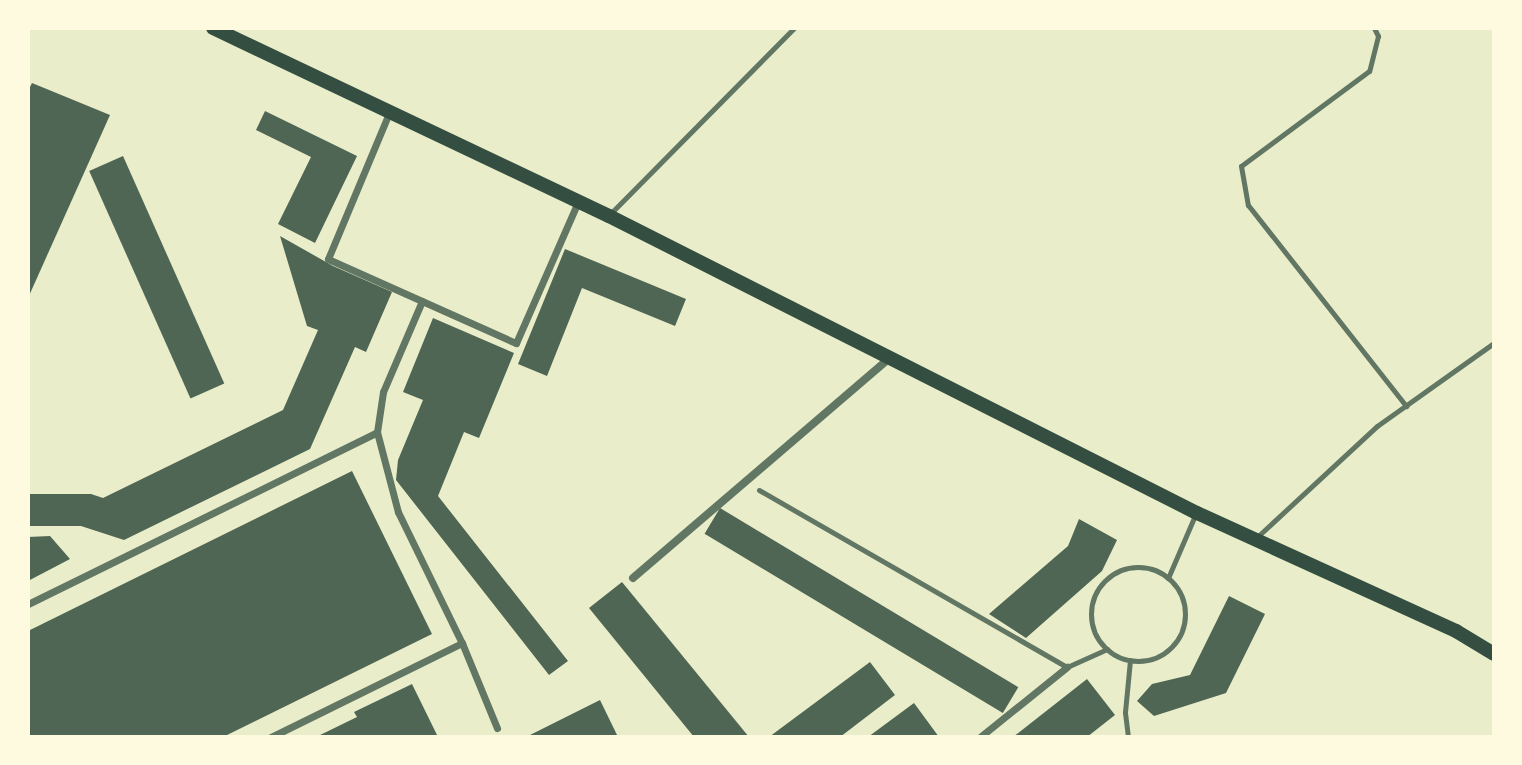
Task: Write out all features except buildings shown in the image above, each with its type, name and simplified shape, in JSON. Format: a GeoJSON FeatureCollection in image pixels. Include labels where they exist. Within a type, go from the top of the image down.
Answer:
{"type":"FeatureCollection","features":[{"type":"Feature","properties":{"kind":"main road"},"geometry":{"type":"LineString","coordinates":[[213,28],[609,216],[1197,513],[1456,631],[1494,654]]}},
{"type":"Feature","properties":{"kind":"street"},"geometry":{"type":"LineString","coordinates":[[390,111],[328,259],[516,343],[578,202]]}},
{"type":"Feature","properties":{"kind":"street"},"geometry":{"type":"LineString","coordinates":[[422,301],[383,392],[377,432],[398,512],[462,643],[497,728]]}},
{"type":"Feature","properties":{"kind":"street"},"geometry":{"type":"LineString","coordinates":[[633,578],[890,358]]}},
{"type":"Feature","properties":{"kind":"street"},"geometry":{"type":"LineString","coordinates":[[28,604],[377,432]]}},
{"type":"Feature","properties":{"kind":"street"},"geometry":{"type":"LineString","coordinates":[[271,737],[462,643]]}},
{"type":"Feature","properties":{"kind":"street"},"geometry":{"type":"LineString","coordinates":[[980,737],[1067,667]]}},
{"type":"Feature","properties":{"kind":"lane"},"geometry":{"type":"LineString","coordinates":[[609,216],[794,28]]}},
{"type":"Feature","properties":{"kind":"lane"},"geometry":{"type":"LineString","coordinates":[[1374,28],[1378,36],[1369,71],[1241,166],[1248,205],[1406,406]]}},
{"type":"Feature","properties":{"kind":"lane"},"geometry":{"type":"LineString","coordinates":[[1256,539],[1377,426],[1494,343]]}},
{"type":"Feature","properties":{"kind":"lane"},"geometry":{"type":"LineString","coordinates":[[759,490],[1067,667],[1107,649]]}},
{"type":"Feature","properties":{"kind":"lane"},"geometry":{"type":"LineString","coordinates":[[1168,578],[1197,513]]}},
{"type":"Feature","properties":{"kind":"lane"},"geometry":{"type":"LineString","coordinates":[[1134,567],[1158,571],[1168,578],[1182,598],[1184,610],[1180,634],[1164,652],[1153,658],[1130,660],[1107,649],[1094,630],[1091,617],[1095,594],[1102,583],[1122,569],[1134,567]]}},
{"type":"Feature","properties":{"kind":"lane"},"geometry":{"type":"LineString","coordinates":[[1128,737],[1125,712],[1130,660]]}}]}
